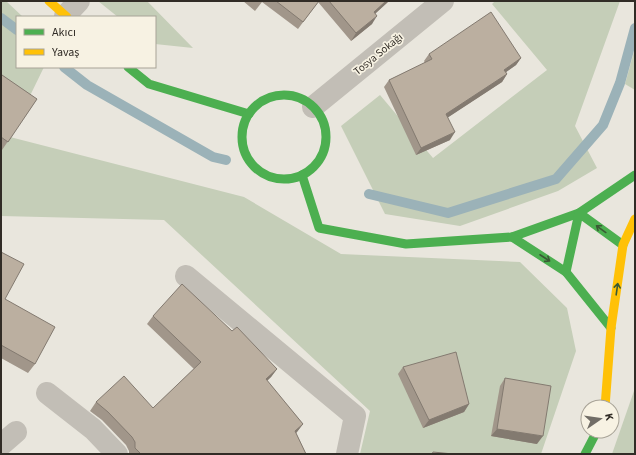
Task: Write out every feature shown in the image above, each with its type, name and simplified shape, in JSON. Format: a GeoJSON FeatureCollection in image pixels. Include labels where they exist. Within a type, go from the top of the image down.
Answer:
{"type":"FeatureCollection","features":[{"type":"Feature","properties":{"kind":"street"},"geometry":{"type":"LineString","coordinates":[[49,1],[70,11]]}},
{"type":"Feature","properties":{"kind":"street","name":"Tosya Sokağı"},"geometry":{"type":"LineString","coordinates":[[313,107],[443,1]]}},
{"type":"Feature","properties":{"kind":"street"},"geometry":{"type":"LineString","coordinates":[[129,68],[149,84],[249,114]]}},
{"type":"Feature","properties":{"kind":"street"},"geometry":{"type":"LineString","coordinates":[[279,96],[297,98],[313,107],[321,117],[325,130],[326,143],[321,156],[314,167],[302,175],[290,178],[276,178],[263,174],[252,165],[245,153],[242,140],[243,126],[249,114],[257,105],[267,99],[279,96]]}},
{"type":"Feature","properties":{"kind":"street"},"geometry":{"type":"LineString","coordinates":[[302,175],[319,228],[406,244],[512,237],[579,213],[635,175]]}},
{"type":"Feature","properties":{"kind":"street"},"geometry":{"type":"LineString","coordinates":[[579,213],[623,245]]}},
{"type":"Feature","properties":{"kind":"street"},"geometry":{"type":"LineString","coordinates":[[566,272],[579,213]]}},
{"type":"Feature","properties":{"kind":"street"},"geometry":{"type":"LineString","coordinates":[[606,399],[611,328],[623,245],[635,219]]}},
{"type":"Feature","properties":{"kind":"street"},"geometry":{"type":"LineString","coordinates":[[512,237],[566,272],[611,328]]}},
{"type":"Feature","properties":{"kind":"street"},"geometry":{"type":"LineString","coordinates":[[186,276],[355,416],[347,454]]}},
{"type":"Feature","properties":{"kind":"street"},"geometry":{"type":"LineString","coordinates":[[47,393],[93,429],[117,454]]}},
{"type":"Feature","properties":{"kind":"street"},"geometry":{"type":"LineString","coordinates":[[585,454],[593,439]]}},
{"type":"Feature","properties":{"kind":"green space"},"geometry":{"type":"Polygon","coordinates":[[[1,1],[6,1],[22,16],[16,16],[16,68],[44,68],[10,137],[244,197],[341,254],[520,262],[567,308],[576,351],[541,454],[360,454],[370,411],[164,220],[1,216],[1,1]]]}},
{"type":"Feature","properties":{"kind":"green space"},"geometry":{"type":"Polygon","coordinates":[[[98,1],[147,1],[193,48],[156,44],[156,16],[117,16],[98,1]]]}},
{"type":"Feature","properties":{"kind":"green space"},"geometry":{"type":"Polygon","coordinates":[[[495,1],[620,1],[575,126],[597,168],[558,191],[460,226],[385,214],[341,126],[380,95],[433,158],[547,70],[492,4],[495,1]]]}},
{"type":"Feature","properties":{"kind":"green space"},"geometry":{"type":"Polygon","coordinates":[[[635,48],[635,90],[625,84],[635,48]]]}},
{"type":"Feature","properties":{"kind":"green space"},"geometry":{"type":"Polygon","coordinates":[[[635,388],[635,454],[612,454],[617,439],[620,439],[620,431],[635,388]]]}},
{"type":"Feature","properties":{"kind":"building"},"geometry":{"type":"Polygon","coordinates":[[[276,1],[319,1],[303,22],[276,1]]]}},
{"type":"Feature","properties":{"kind":"building"},"geometry":{"type":"Polygon","coordinates":[[[329,1],[386,1],[374,12],[377,16],[356,33],[329,1]]]}},
{"type":"Feature","properties":{"kind":"building"},"geometry":{"type":"Polygon","coordinates":[[[491,12],[521,58],[504,70],[507,74],[446,114],[455,132],[421,148],[389,80],[432,59],[429,54],[491,12]]]}},
{"type":"Feature","properties":{"kind":"building"},"geometry":{"type":"Polygon","coordinates":[[[1,75],[37,99],[8,142],[1,137],[1,75]]]}},
{"type":"Feature","properties":{"kind":"building"},"geometry":{"type":"Polygon","coordinates":[[[1,252],[24,264],[5,299],[55,327],[35,364],[1,345],[1,252]]]}},
{"type":"Feature","properties":{"kind":"building"},"geometry":{"type":"Polygon","coordinates":[[[182,284],[232,331],[237,327],[277,369],[266,379],[303,424],[295,431],[306,454],[141,454],[135,448],[135,442],[132,437],[96,402],[124,376],[153,408],[201,362],[153,316],[182,284]]]}},
{"type":"Feature","properties":{"kind":"building"},"geometry":{"type":"Polygon","coordinates":[[[456,352],[469,404],[429,420],[403,367],[456,352]]]}},
{"type":"Feature","properties":{"kind":"building"},"geometry":{"type":"Polygon","coordinates":[[[505,378],[551,386],[543,436],[497,429],[505,378]]]}},
{"type":"Feature","properties":{"kind":"building"},"geometry":{"type":"Polygon","coordinates":[[[433,452],[453,454],[432,454],[433,452]]]}},
{"type":"Feature","properties":{"kind":"waterway"},"geometry":{"type":"LineString","coordinates":[[1,18],[16,29]]}},
{"type":"Feature","properties":{"kind":"waterway"},"geometry":{"type":"LineString","coordinates":[[369,194],[448,213],[556,179],[603,125],[620,83],[635,28]]}},
{"type":"Feature","properties":{"kind":"waterway"},"geometry":{"type":"LineString","coordinates":[[65,68],[87,85],[213,157],[226,160]]}},
{"type":"Feature","properties":{"kind":"traffic: fast"},"geometry":{"type":"LineString","coordinates":[[129,68],[149,84],[249,114]]}},
{"type":"Feature","properties":{"kind":"traffic: fast"},"geometry":{"type":"LineString","coordinates":[[284,95],[292,96],[307,102],[319,114],[325,129],[326,137],[325,145],[319,160],[307,172],[292,178],[284,179],[276,178],[261,172],[249,160],[243,145],[242,137],[243,129],[249,114],[261,102],[276,96],[284,95]]}},
{"type":"Feature","properties":{"kind":"traffic: fast"},"geometry":{"type":"LineString","coordinates":[[302,175],[319,228],[406,244],[512,237],[579,213],[635,175]]}},
{"type":"Feature","properties":{"kind":"traffic: fast"},"geometry":{"type":"LineString","coordinates":[[566,272],[579,213],[623,245]]}},
{"type":"Feature","properties":{"kind":"traffic: fast"},"geometry":{"type":"LineString","coordinates":[[512,237],[566,272],[611,328]]}},
{"type":"Feature","properties":{"kind":"traffic: fast"},"geometry":{"type":"LineString","coordinates":[[585,454],[593,439]]}},
{"type":"Feature","properties":{"kind":"traffic: slow"},"geometry":{"type":"LineString","coordinates":[[49,1],[66,16]]}},
{"type":"Feature","properties":{"kind":"traffic: slow"},"geometry":{"type":"LineString","coordinates":[[606,399],[611,328],[623,245],[635,219]]}}]}
